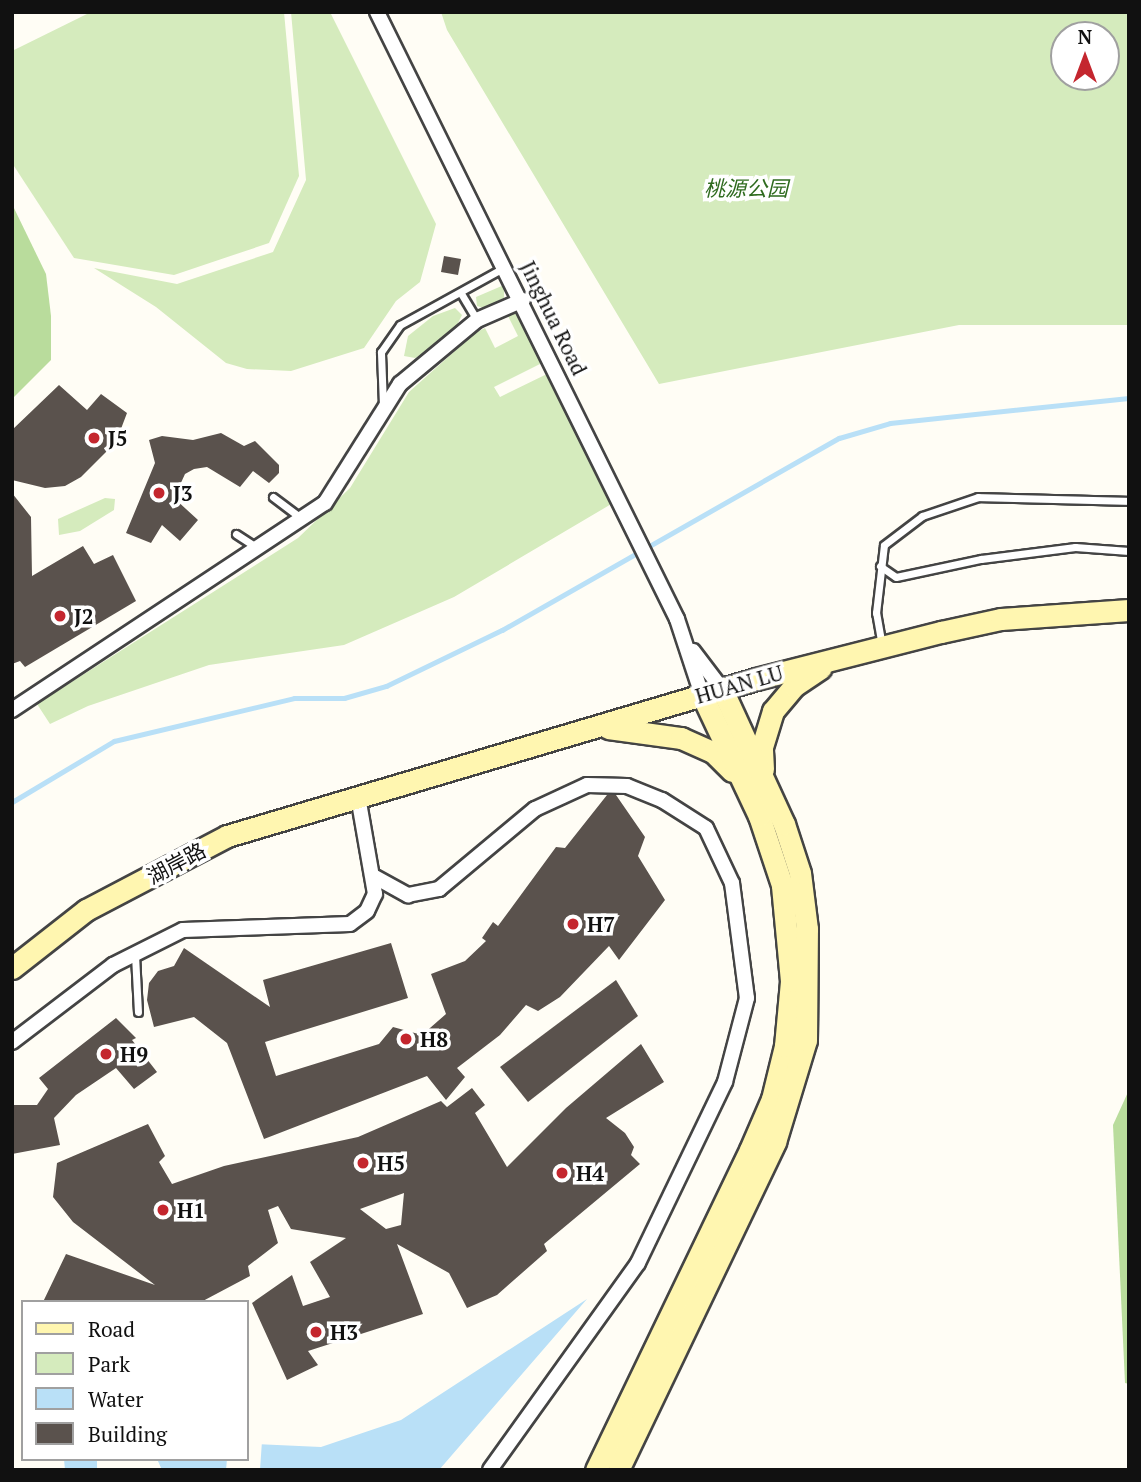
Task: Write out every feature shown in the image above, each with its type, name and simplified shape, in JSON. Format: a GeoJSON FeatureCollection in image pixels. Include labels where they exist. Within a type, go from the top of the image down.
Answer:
{"type":"FeatureCollection","features":[{"type":"Feature","properties":{"kind":"street","name":"Jinghua Road"},"geometry":{"type":"LineString","coordinates":[[377,12],[523,300],[712,692]]}},
{"type":"Feature","properties":{"kind":"street"},"geometry":{"type":"LineString","coordinates":[[12,710],[118,637],[260,549],[326,503],[383,404],[417,366],[477,320],[523,300]]}},
{"type":"Feature","properties":{"kind":"street","name":"HUAN LU"},"geometry":{"type":"LineString","coordinates":[[358,797],[712,692],[845,656],[1001,619],[1129,610]]}},
{"type":"Feature","properties":{"kind":"street","name":"Jinghua Road"},"geometry":{"type":"LineString","coordinates":[[688,645],[712,692]]}},
{"type":"Feature","properties":{"kind":"street"},"geometry":{"type":"LineString","coordinates":[[596,1470],[772,1099],[785,1046],[791,981],[789,930],[773,850],[756,785],[762,747],[773,711],[794,686],[845,656]]}},
{"type":"Feature","properties":{"kind":"street"},"geometry":{"type":"LineString","coordinates":[[618,1470],[775,1142],[806,1040],[807,929],[800,873],[712,692]]}},
{"type":"Feature","properties":{"kind":"street"},"geometry":{"type":"LineString","coordinates":[[592,728],[681,737],[713,752],[756,785]]}},
{"type":"Feature","properties":{"kind":"street"},"geometry":{"type":"LineString","coordinates":[[375,877],[408,895],[439,889],[536,809],[587,785],[627,786],[662,800],[706,828],[732,883],[747,998],[725,1082],[638,1263],[490,1470]]}},
{"type":"Feature","properties":{"kind":"street"},"geometry":{"type":"LineString","coordinates":[[12,1042],[113,965],[183,930],[350,924],[367,911],[375,894],[375,877],[358,797]]}},
{"type":"Feature","properties":{"kind":"street","name":"湖岸路"},"geometry":{"type":"LineString","coordinates":[[12,968],[86,910],[227,836],[358,797]]}},
{"type":"Feature","properties":{"kind":"lane"},"geometry":{"type":"LineString","coordinates":[[383,404],[381,352],[400,325],[462,295],[506,267]]}},
{"type":"Feature","properties":{"kind":"lane"},"geometry":{"type":"LineString","coordinates":[[462,295],[477,320]]}},
{"type":"Feature","properties":{"kind":"lane"},"geometry":{"type":"LineString","coordinates":[[273,497],[303,520]]}},
{"type":"Feature","properties":{"kind":"lane"},"geometry":{"type":"LineString","coordinates":[[883,647],[876,613],[884,545],[922,516],[978,497],[1129,501]]}},
{"type":"Feature","properties":{"kind":"lane"},"geometry":{"type":"LineString","coordinates":[[236,534],[260,549]]}},
{"type":"Feature","properties":{"kind":"lane"},"geometry":{"type":"LineString","coordinates":[[880,566],[896,578],[1062,548],[1129,551]]}},
{"type":"Feature","properties":{"kind":"lane"},"geometry":{"type":"LineString","coordinates":[[135,954],[138,1012]]}},
{"type":"Feature","properties":{"kind":"green space"},"geometry":{"type":"Polygon","coordinates":[[[91,12],[284,12],[299,176],[269,243],[174,275],[74,258],[12,163],[12,51],[91,12]]]}},
{"type":"Feature","properties":{"kind":"green space"},"geometry":{"type":"Polygon","coordinates":[[[291,12],[330,12],[436,224],[420,282],[396,301],[364,348],[291,371],[247,369],[226,363],[156,307],[94,268],[177,284],[273,252],[306,180],[291,12]]]}},
{"type":"Feature","properties":{"kind":"green space","name":"桃源公园"},"geometry":{"type":"Polygon","coordinates":[[[441,12],[1129,12],[1129,325],[959,325],[659,384],[447,30],[441,12]]]}},
{"type":"Feature","properties":{"kind":"green space"},"geometry":{"type":"Polygon","coordinates":[[[12,204],[46,274],[51,316],[51,360],[12,399],[12,204]]]}},
{"type":"Feature","properties":{"kind":"green space"},"geometry":{"type":"Polygon","coordinates":[[[504,285],[504,298],[484,308],[477,306],[476,297],[504,285]]]}},
{"type":"Feature","properties":{"kind":"green space"},"geometry":{"type":"Polygon","coordinates":[[[455,308],[462,315],[457,325],[423,354],[415,358],[404,356],[408,336],[433,316],[455,308]]]}},
{"type":"Feature","properties":{"kind":"green space"},"geometry":{"type":"Polygon","coordinates":[[[519,311],[544,362],[494,387],[500,397],[549,373],[613,503],[454,597],[344,645],[209,665],[88,706],[50,724],[37,704],[298,538],[350,488],[409,392],[475,333],[485,328],[495,348],[518,336],[508,316],[519,311]]]}},
{"type":"Feature","properties":{"kind":"green space"},"geometry":{"type":"Polygon","coordinates":[[[105,498],[115,499],[114,510],[80,531],[59,535],[58,519],[105,498]]]}},
{"type":"Feature","properties":{"kind":"green space"},"geometry":{"type":"Polygon","coordinates":[[[1129,1090],[1129,1384],[1125,1383],[1113,1125],[1129,1090]]]}},
{"type":"Feature","properties":{"kind":"water"},"geometry":{"type":"Polygon","coordinates":[[[587,1299],[439,1470],[162,1470],[158,1461],[248,1461],[255,1444],[321,1447],[401,1420],[587,1299]]]}},
{"type":"Feature","properties":{"kind":"water"},"geometry":{"type":"Polygon","coordinates":[[[64,1461],[97,1461],[97,1470],[65,1470],[64,1461]]]}},
{"type":"Feature","properties":{"kind":"pier"},"geometry":{"type":"Polygon","coordinates":[[[248,1437],[262,1441],[260,1470],[226,1470],[227,1461],[248,1461],[248,1437]]]}},
{"type":"Feature","properties":{"kind":"building"},"geometry":{"type":"Polygon","coordinates":[[[444,256],[461,259],[458,275],[441,272],[444,256]]]}},
{"type":"Feature","properties":{"kind":"building","name":"J5"},"geometry":{"type":"Polygon","coordinates":[[[59,385],[87,410],[101,394],[127,413],[116,442],[81,477],[65,486],[45,488],[12,480],[12,430],[59,385]]]}},
{"type":"Feature","properties":{"kind":"building","name":"J3"},"geometry":{"type":"Polygon","coordinates":[[[221,433],[244,446],[255,441],[279,465],[279,473],[269,483],[253,471],[240,487],[207,467],[194,469],[185,474],[174,498],[198,520],[180,541],[162,525],[151,543],[126,533],[155,463],[149,440],[162,436],[193,440],[221,433]]]}},
{"type":"Feature","properties":{"kind":"building","name":"J2"},"geometry":{"type":"Polygon","coordinates":[[[12,493],[31,517],[32,576],[83,546],[94,564],[113,555],[136,601],[25,667],[20,661],[12,664],[12,493]]]}},
{"type":"Feature","properties":{"kind":"building"},"geometry":{"type":"Polygon","coordinates":[[[607,795],[616,795],[645,837],[638,856],[665,900],[619,960],[609,946],[560,997],[538,1011],[526,1005],[500,1035],[457,1068],[465,1077],[446,1100],[427,1076],[264,1139],[227,1043],[194,1017],[154,1027],[147,1000],[149,983],[158,971],[174,966],[184,948],[270,1007],[263,980],[391,943],[408,998],[265,1042],[276,1076],[379,1044],[393,1027],[422,1035],[446,1014],[431,974],[465,961],[486,941],[482,938],[493,922],[498,926],[556,847],[565,848],[607,795]]]}},
{"type":"Feature","properties":{"kind":"building"},"geometry":{"type":"Polygon","coordinates":[[[616,980],[638,1016],[528,1102],[500,1067],[616,980]]]}},
{"type":"Feature","properties":{"kind":"building"},"geometry":{"type":"Polygon","coordinates":[[[116,1018],[136,1038],[132,1040],[157,1072],[134,1089],[116,1068],[76,1095],[54,1118],[60,1145],[12,1154],[12,1105],[37,1105],[48,1089],[39,1078],[116,1018]]]}},
{"type":"Feature","properties":{"kind":"building"},"geometry":{"type":"Polygon","coordinates":[[[641,1044],[664,1082],[606,1118],[625,1133],[634,1147],[631,1155],[640,1164],[544,1244],[547,1251],[497,1295],[467,1308],[449,1273],[397,1244],[423,1314],[308,1351],[318,1365],[287,1380],[252,1303],[292,1275],[303,1306],[330,1297],[310,1262],[346,1238],[291,1229],[278,1206],[268,1210],[278,1243],[248,1266],[250,1276],[205,1300],[44,1300],[66,1254],[155,1285],[73,1222],[53,1197],[57,1163],[148,1124],[165,1156],[159,1162],[172,1184],[224,1166],[358,1137],[441,1101],[447,1107],[472,1088],[485,1105],[475,1113],[507,1167],[566,1108],[641,1044]],[[404,1193],[360,1209],[386,1229],[401,1225],[404,1193]]]}},
{"type":"Feature","properties":{"kind":"waterway"},"geometry":{"type":"LineString","coordinates":[[12,802],[114,741],[294,698],[344,698],[386,686],[502,630],[839,438],[890,423],[1129,398]]}},
{"type":"Feature","properties":{"kind":"place","name":"J5"},"geometry":{"type":"Point","coordinates":[94,438]}},
{"type":"Feature","properties":{"kind":"place","name":"J3"},"geometry":{"type":"Point","coordinates":[159,493]}},
{"type":"Feature","properties":{"kind":"place","name":"J2"},"geometry":{"type":"Point","coordinates":[60,616]}},
{"type":"Feature","properties":{"kind":"place","name":"H7"},"geometry":{"type":"Point","coordinates":[573,924]}},
{"type":"Feature","properties":{"kind":"place","name":"H8"},"geometry":{"type":"Point","coordinates":[406,1039]}},
{"type":"Feature","properties":{"kind":"place","name":"H9"},"geometry":{"type":"Point","coordinates":[106,1054]}},
{"type":"Feature","properties":{"kind":"place","name":"H5"},"geometry":{"type":"Point","coordinates":[363,1163]}},
{"type":"Feature","properties":{"kind":"place","name":"H4"},"geometry":{"type":"Point","coordinates":[562,1173]}},
{"type":"Feature","properties":{"kind":"place","name":"H1"},"geometry":{"type":"Point","coordinates":[163,1210]}},
{"type":"Feature","properties":{"kind":"place","name":"H3"},"geometry":{"type":"Point","coordinates":[316,1332]}}]}
